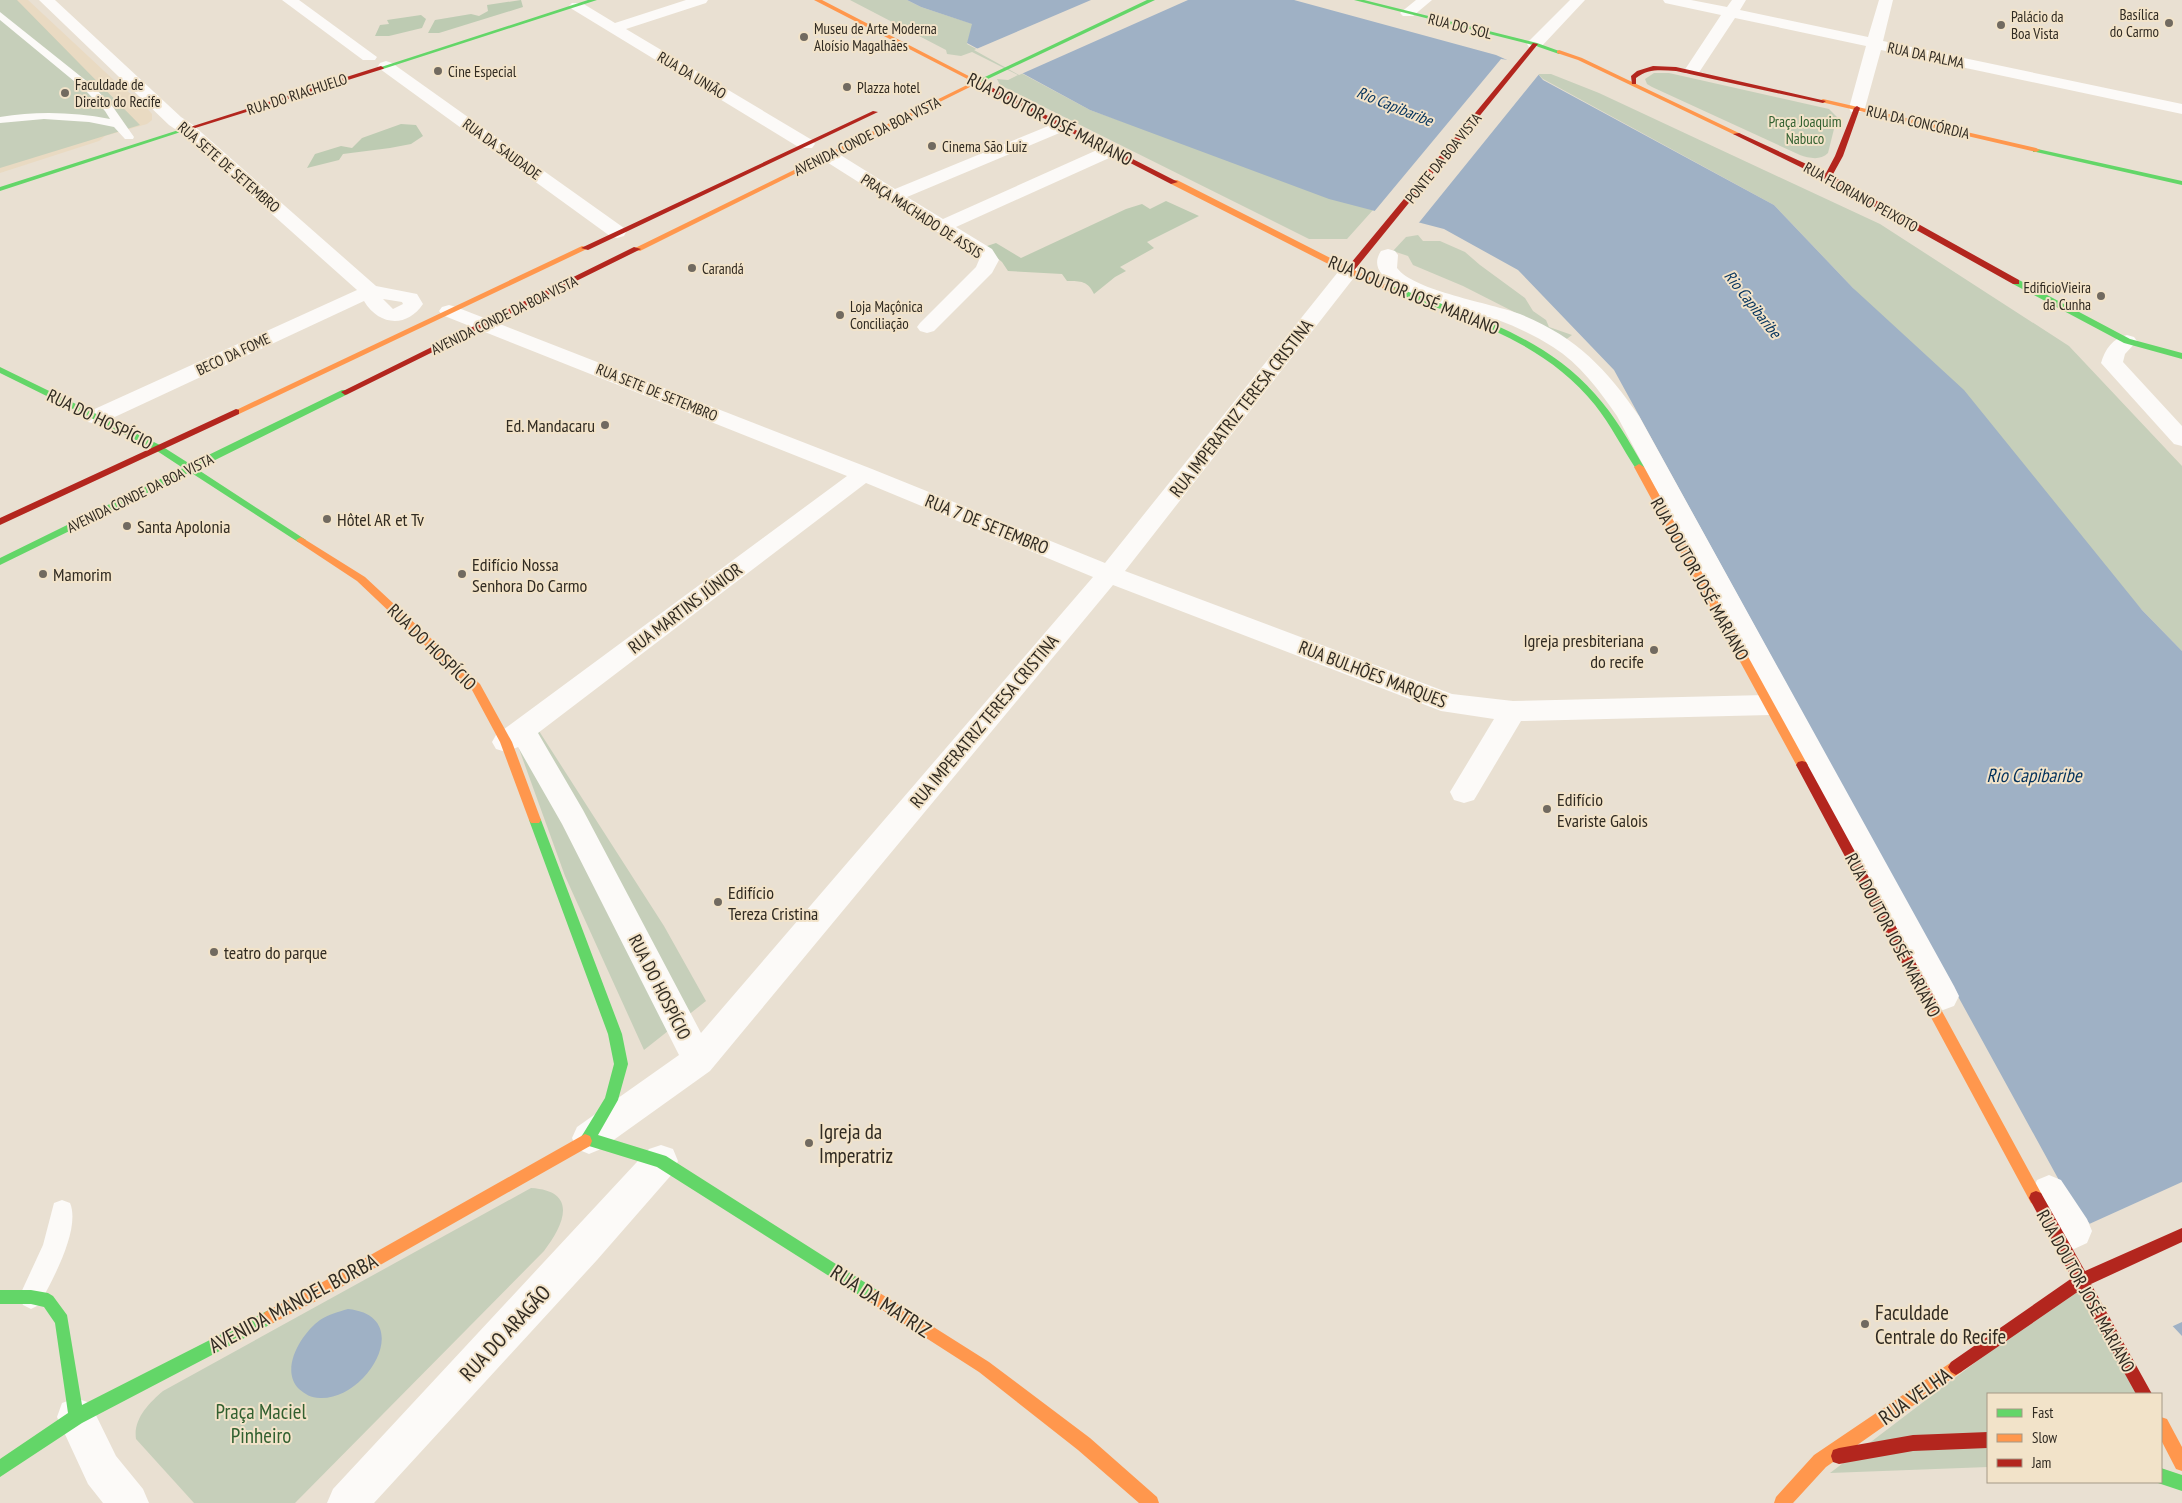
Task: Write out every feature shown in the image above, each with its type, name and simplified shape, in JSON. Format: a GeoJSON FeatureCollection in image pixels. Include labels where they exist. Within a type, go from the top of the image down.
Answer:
{"type":"FeatureCollection","features":[{"type":"Feature","properties":{"kind":"main road","name":"RUA DO RIACHUELO"},"geometry":{"type":"LineString","coordinates":[[0,189],[181,125],[378,59],[594,0]]}},
{"type":"Feature","properties":{"kind":"main road","name":"RUA DOUTOR JOSÉ MARIANO"},"geometry":{"type":"LineString","coordinates":[[818,0],[1349,272],[1406,296],[1481,322],[1523,340],[1552,358],[1578,380],[1597,400],[1611,420],[1770,705],[2080,1281],[2143,1393]]}},
{"type":"Feature","properties":{"kind":"main road","name":"AVENIDA CONDE DA BOA VISTA"},"geometry":{"type":"LineString","coordinates":[[0,562],[1007,67],[1152,0]]}},
{"type":"Feature","properties":{"kind":"main road","name":"RUA DO SOL"},"geometry":{"type":"LineString","coordinates":[[1357,0],[1535,44]]}},
{"type":"Feature","properties":{"kind":"main road","name":"PONTE DA BOA VISTA"},"geometry":{"type":"LineString","coordinates":[[1349,272],[1379,251],[1535,44]]}},
{"type":"Feature","properties":{"kind":"main road","name":"RUA FLORIANO PEIXOTO"},"geometry":{"type":"LineString","coordinates":[[1535,44],[1566,53],[1634,83],[1828,177],[1965,255],[2127,342],[2182,356]]}},
{"type":"Feature","properties":{"kind":"main road","name":"RUA DO RIACHUELO"},"geometry":{"type":"LineString","coordinates":[[351,63],[378,59]]}},
{"type":"Feature","properties":{"kind":"main road","name":"AVENIDA CONDE DA BOA VISTA"},"geometry":{"type":"LineString","coordinates":[[943,79],[970,66]]}},
{"type":"Feature","properties":{"kind":"main road","name":"RUA DA CONCÓRDIA"},"geometry":{"type":"LineString","coordinates":[[1634,83],[1633,77],[1644,69],[1669,67],[1692,71],[2182,182]]}},
{"type":"Feature","properties":{"kind":"main road","name":"AVENIDA CONDE DA BOA VISTA"},"geometry":{"type":"LineString","coordinates":[[0,522],[886,107]]}},
{"type":"Feature","properties":{"kind":"main road"},"geometry":{"type":"LineString","coordinates":[[1828,177],[1839,156],[1857,108]]}},
{"type":"Feature","properties":{"kind":"main road","name":"RUA DO RIACHUELO"},"geometry":{"type":"LineString","coordinates":[[0,178],[129,136],[181,125],[212,109]]}},
{"type":"Feature","properties":{"kind":"main road","name":"RUA DO HOSPÍCIO"},"geometry":{"type":"LineString","coordinates":[[0,370],[157,447],[361,579],[476,688],[514,736],[612,1025],[621,1064],[611,1100],[588,1139]]}},
{"type":"Feature","properties":{"kind":"main road","name":"RUA DA MATRIZ"},"geometry":{"type":"LineString","coordinates":[[588,1139],[661,1161],[984,1368],[1084,1444],[1151,1503]]}},
{"type":"Feature","properties":{"kind":"main road","name":"AVENIDA MANOEL BORBA"},"geometry":{"type":"LineString","coordinates":[[0,1469],[76,1417],[317,1293],[588,1139]]}},
{"type":"Feature","properties":{"kind":"main road","name":"RUA VELHA"},"geometry":{"type":"LineString","coordinates":[[1782,1503],[1820,1461],[2080,1281],[2182,1235]]}},
{"type":"Feature","properties":{"kind":"main road"},"geometry":{"type":"LineString","coordinates":[[0,1297],[31,1296],[48,1301],[62,1320],[76,1417]]}},
{"type":"Feature","properties":{"kind":"main road"},"geometry":{"type":"LineString","coordinates":[[2162,1427],[2182,1463]]}},
{"type":"Feature","properties":{"kind":"main road"},"geometry":{"type":"LineString","coordinates":[[1820,1461],[1873,1447],[1910,1442],[1928,1440],[1987,1440]]}},
{"type":"Feature","properties":{"kind":"main road"},"geometry":{"type":"LineString","coordinates":[[2162,1476],[2182,1483]]}},
{"type":"Feature","properties":{"kind":"street","name":"RUA SETE DE SETEMBRO"},"geometry":{"type":"LineString","coordinates":[[46,0],[181,125],[370,291]]}},
{"type":"Feature","properties":{"kind":"street","name":"RUA DA SAUDADE"},"geometry":{"type":"LineString","coordinates":[[289,0],[378,59],[617,232]]}},
{"type":"Feature","properties":{"kind":"street"},"geometry":{"type":"LineString","coordinates":[[614,28],[701,0]]}},
{"type":"Feature","properties":{"kind":"street"},"geometry":{"type":"LineString","coordinates":[[1408,13],[1425,0]]}},
{"type":"Feature","properties":{"kind":"street"},"geometry":{"type":"LineString","coordinates":[[1535,44],[1578,0]]}},
{"type":"Feature","properties":{"kind":"street","name":"RUA DA PALMA"},"geometry":{"type":"LineString","coordinates":[[1670,0],[1735,7],[1876,44],[2182,110]]}},
{"type":"Feature","properties":{"kind":"street"},"geometry":{"type":"LineString","coordinates":[[1857,108],[1876,44],[1886,0]]}},
{"type":"Feature","properties":{"kind":"street","name":"RUA DA UNIÃO"},"geometry":{"type":"LineString","coordinates":[[577,6],[806,144]]}},
{"type":"Feature","properties":{"kind":"street"},"geometry":{"type":"LineString","coordinates":[[1692,71],[1735,7]]}},
{"type":"Feature","properties":{"kind":"street"},"geometry":{"type":"LineString","coordinates":[[893,196],[1063,125]]}},
{"type":"Feature","properties":{"kind":"street"},"geometry":{"type":"LineString","coordinates":[[942,226],[1112,150]]}},
{"type":"Feature","properties":{"kind":"street","name":"PRAÇA MACHADO DE ASSIS"},"geometry":{"type":"LineString","coordinates":[[828,156],[985,252],[989,260],[986,269],[927,327]]}},
{"type":"Feature","properties":{"kind":"street"},"geometry":{"type":"LineString","coordinates":[[1379,251],[1392,276],[1410,286],[1504,315],[1535,328],[1563,344],[1582,359],[1608,388],[1628,416],[2045,1186],[2074,1230]]}},
{"type":"Feature","properties":{"kind":"street","name":"RUA IMPERATRIZ TERESA CRISTINA"},"geometry":{"type":"LineString","coordinates":[[588,1139],[698,1060],[1109,574],[1349,272]]}},
{"type":"Feature","properties":{"kind":"street","name":"BECO DA FOME"},"geometry":{"type":"LineString","coordinates":[[96,417],[370,291]]}},
{"type":"Feature","properties":{"kind":"street","name":"RUA SETE DE SETEMBRO"},"geometry":{"type":"LineString","coordinates":[[449,311],[864,474]]}},
{"type":"Feature","properties":{"kind":"street"},"geometry":{"type":"LineString","coordinates":[[2127,342],[2115,352],[2112,363],[2182,439]]}},
{"type":"Feature","properties":{"kind":"street","name":"RUA 7 DE SETEMBRO"},"geometry":{"type":"LineString","coordinates":[[864,474],[1109,574]]}},
{"type":"Feature","properties":{"kind":"street","name":"RUA MARTINS JÚNIOR"},"geometry":{"type":"LineString","coordinates":[[514,736],[864,474]]}},
{"type":"Feature","properties":{"kind":"street","name":"RUA BULHÕES MARQUES"},"geometry":{"type":"LineString","coordinates":[[1109,574],[1450,704],[1513,711],[1770,705]]}},
{"type":"Feature","properties":{"kind":"street"},"geometry":{"type":"LineString","coordinates":[[1464,792],[1513,711]]}},
{"type":"Feature","properties":{"kind":"street","name":"RUA DO HOSPÍCIO"},"geometry":{"type":"LineString","coordinates":[[514,736],[573,818],[698,1060]]}},
{"type":"Feature","properties":{"kind":"street","name":"RUA DO ARAGÃO"},"geometry":{"type":"LineString","coordinates":[[347,1503],[584,1248],[661,1161]]}},
{"type":"Feature","properties":{"kind":"street"},"geometry":{"type":"LineString","coordinates":[[76,1417],[102,1470],[128,1503]]}},
{"type":"Feature","properties":{"kind":"lane"},"geometry":{"type":"LineString","coordinates":[[0,15],[90,89],[108,108],[118,124],[129,136]]}},
{"type":"Feature","properties":{"kind":"lane"},"geometry":{"type":"LineString","coordinates":[[0,120],[35,116],[71,117],[118,124]]}},
{"type":"Feature","properties":{"kind":"lane"},"geometry":{"type":"LineString","coordinates":[[31,1296],[50,1259],[60,1233],[62,1211]]}},
{"type":"Feature","properties":{"kind":"shaded area","name":"Faculdade de Direito do Recife"},"geometry":{"type":"Polygon","coordinates":[[[0,0],[28,0],[118,84],[141,102],[152,114],[152,120],[147,124],[105,136],[99,141],[0,173],[0,0]]]}},
{"type":"Feature","properties":{"kind":"green space","name":"Faculdade de Direito do Recife"},"geometry":{"type":"Polygon","coordinates":[[[0,0],[17,0],[140,125],[0,168],[0,0]]]}},
{"type":"Feature","properties":{"kind":"green space"},"geometry":{"type":"Polygon","coordinates":[[[521,0],[523,7],[439,33],[428,33],[435,20],[471,14],[479,16],[488,11],[487,5],[521,0]]]}},
{"type":"Feature","properties":{"kind":"green space"},"geometry":{"type":"Polygon","coordinates":[[[850,0],[907,0],[921,7],[973,24],[967,44],[1090,110],[1373,210],[1347,239],[1309,239],[1000,85],[997,79],[1008,80],[1018,75],[972,52],[961,56],[947,54],[946,50],[850,0]]]}},
{"type":"Feature","properties":{"kind":"green space"},"geometry":{"type":"Polygon","coordinates":[[[421,15],[426,19],[422,28],[389,36],[375,36],[380,25],[389,24],[387,20],[421,15]]]}},
{"type":"Feature","properties":{"kind":"green space","name":"Praça Joaquim Nabuco"},"geometry":{"type":"Polygon","coordinates":[[[1654,73],[1669,73],[1829,109],[1837,117],[1828,153],[1818,158],[1800,155],[1652,87],[1647,84],[1645,79],[1654,73]]]}},
{"type":"Feature","properties":{"kind":"green space"},"geometry":{"type":"Polygon","coordinates":[[[1538,74],[1551,74],[1599,93],[1880,224],[2069,346],[2182,466],[2182,651],[2142,610],[1853,288],[1774,205],[1543,79],[1538,74]]]}},
{"type":"Feature","properties":{"kind":"green space"},"geometry":{"type":"Polygon","coordinates":[[[401,124],[416,125],[423,136],[411,144],[343,154],[339,160],[307,168],[315,154],[341,146],[352,148],[362,138],[401,124]]]}},
{"type":"Feature","properties":{"kind":"green space"},"geometry":{"type":"Polygon","coordinates":[[[1166,201],[1199,216],[1147,242],[1154,248],[1120,267],[1126,271],[1115,277],[1094,294],[1087,284],[1067,281],[1062,274],[1008,271],[1002,262],[984,247],[996,243],[1021,258],[1126,209],[1142,204],[1150,209],[1166,201]]]}},
{"type":"Feature","properties":{"kind":"green space"},"geometry":{"type":"Polygon","coordinates":[[[1418,235],[1423,241],[1440,241],[1465,252],[1525,298],[1533,311],[1546,320],[1549,327],[1572,335],[1564,341],[1532,321],[1463,286],[1413,265],[1408,256],[1393,251],[1406,237],[1418,235]]]}},
{"type":"Feature","properties":{"kind":"green space"},"geometry":{"type":"Polygon","coordinates":[[[539,731],[664,926],[706,1001],[644,1050],[565,876],[518,746],[539,731]]]}},
{"type":"Feature","properties":{"kind":"green space","name":"Praça Maciel Pinheiro"},"geometry":{"type":"Polygon","coordinates":[[[531,1188],[556,1195],[561,1202],[563,1211],[557,1231],[544,1251],[295,1503],[194,1503],[136,1439],[137,1425],[143,1412],[163,1391],[531,1188]]]}},
{"type":"Feature","properties":{"kind":"green space"},"geometry":{"type":"Polygon","coordinates":[[[2081,1282],[2142,1393],[1987,1393],[1987,1467],[1830,1473],[2081,1282]]]}},
{"type":"Feature","properties":{"kind":"water","name":"Rio Capibaribe"},"geometry":{"type":"Polygon","coordinates":[[[907,0],[1294,0],[1496,55],[1538,74],[1543,80],[1774,205],[1853,288],[1964,390],[2142,610],[2182,651],[2182,1336],[2150,1302],[2066,1193],[1614,370],[1518,270],[1444,229],[1329,199],[1090,110],[967,43],[972,24],[921,7],[907,0]]]}},
{"type":"Feature","properties":{"kind":"water"},"geometry":{"type":"Polygon","coordinates":[[[348,1309],[368,1315],[379,1326],[382,1341],[378,1357],[368,1373],[354,1386],[338,1395],[320,1398],[308,1395],[299,1389],[293,1381],[291,1372],[295,1352],[306,1333],[320,1320],[348,1309]]]}},
{"type":"Feature","properties":{"kind":"pier"},"geometry":{"type":"Polygon","coordinates":[[[1091,0],[1188,0],[1019,75],[974,50],[1091,0]]]}},
{"type":"Feature","properties":{"kind":"pier"},"geometry":{"type":"Polygon","coordinates":[[[1501,59],[1509,60],[1540,73],[1417,225],[1373,213],[1501,59]]]}},
{"type":"Feature","properties":{"kind":"pier"},"geometry":{"type":"Polygon","coordinates":[[[2182,1182],[2182,1322],[2171,1327],[2148,1304],[2087,1225],[2182,1182]]]}},
{"type":"Feature","properties":{"kind":"traffic: fast"},"geometry":{"type":"LineString","coordinates":[[381,68],[594,0]]}},
{"type":"Feature","properties":{"kind":"traffic: fast"},"geometry":{"type":"LineString","coordinates":[[971,85],[1152,0]]}},
{"type":"Feature","properties":{"kind":"traffic: fast"},"geometry":{"type":"LineString","coordinates":[[1357,0],[1535,44],[1559,52]]}},
{"type":"Feature","properties":{"kind":"traffic: fast"},"geometry":{"type":"LineString","coordinates":[[0,189],[190,128]]}},
{"type":"Feature","properties":{"kind":"traffic: fast"},"geometry":{"type":"LineString","coordinates":[[2036,150],[2182,183]]}},
{"type":"Feature","properties":{"kind":"traffic: fast"},"geometry":{"type":"LineString","coordinates":[[2016,282],[2127,341],[2182,356]]}},
{"type":"Feature","properties":{"kind":"traffic: fast"},"geometry":{"type":"LineString","coordinates":[[1392,289],[1473,318],[1525,342],[1549,357],[1571,374],[1598,402],[1617,429],[1639,467]]}},
{"type":"Feature","properties":{"kind":"traffic: fast"},"geometry":{"type":"LineString","coordinates":[[0,370],[157,447],[301,540]]}},
{"type":"Feature","properties":{"kind":"traffic: fast"},"geometry":{"type":"LineString","coordinates":[[0,562],[345,392]]}},
{"type":"Feature","properties":{"kind":"traffic: fast"},"geometry":{"type":"LineString","coordinates":[[535,820],[615,1034],[621,1064],[611,1100],[585,1141]]}},
{"type":"Feature","properties":{"kind":"traffic: fast"},"geometry":{"type":"LineString","coordinates":[[588,1139],[661,1161],[875,1297]]}},
{"type":"Feature","properties":{"kind":"traffic: fast"},"geometry":{"type":"LineString","coordinates":[[0,1297],[31,1297],[48,1301],[62,1320],[76,1417]]}},
{"type":"Feature","properties":{"kind":"traffic: fast"},"geometry":{"type":"LineString","coordinates":[[0,1469],[76,1417],[270,1317]]}},
{"type":"Feature","properties":{"kind":"traffic: fast"},"geometry":{"type":"LineString","coordinates":[[2162,1476],[2182,1483]]}},
{"type":"Feature","properties":{"kind":"traffic: slow"},"geometry":{"type":"LineString","coordinates":[[817,0],[985,86]]}},
{"type":"Feature","properties":{"kind":"traffic: slow"},"geometry":{"type":"LineString","coordinates":[[1559,52],[1580,59],[1737,134]]}},
{"type":"Feature","properties":{"kind":"traffic: slow"},"geometry":{"type":"LineString","coordinates":[[637,249],[971,85]]}},
{"type":"Feature","properties":{"kind":"traffic: slow"},"geometry":{"type":"LineString","coordinates":[[1823,101],[2036,150]]}},
{"type":"Feature","properties":{"kind":"traffic: slow"},"geometry":{"type":"LineString","coordinates":[[1174,182],[1349,271],[1392,289]]}},
{"type":"Feature","properties":{"kind":"traffic: slow"},"geometry":{"type":"LineString","coordinates":[[236,412],[585,248]]}},
{"type":"Feature","properties":{"kind":"traffic: slow"},"geometry":{"type":"LineString","coordinates":[[1639,467],[1802,765]]}},
{"type":"Feature","properties":{"kind":"traffic: slow"},"geometry":{"type":"LineString","coordinates":[[301,540],[361,579],[476,687],[506,742],[535,820]]}},
{"type":"Feature","properties":{"kind":"traffic: slow"},"geometry":{"type":"LineString","coordinates":[[1932,1006],[2036,1198]]}},
{"type":"Feature","properties":{"kind":"traffic: slow"},"geometry":{"type":"LineString","coordinates":[[270,1317],[317,1293],[585,1141]]}},
{"type":"Feature","properties":{"kind":"traffic: slow"},"geometry":{"type":"LineString","coordinates":[[875,1297],[984,1367],[1084,1444],[1151,1503]]}},
{"type":"Feature","properties":{"kind":"traffic: slow"},"geometry":{"type":"LineString","coordinates":[[1782,1503],[1820,1461],[1956,1367]]}},
{"type":"Feature","properties":{"kind":"traffic: slow"},"geometry":{"type":"LineString","coordinates":[[2162,1427],[2182,1463]]}},
{"type":"Feature","properties":{"kind":"traffic: jam"},"geometry":{"type":"LineString","coordinates":[[1349,271],[1535,44]]}},
{"type":"Feature","properties":{"kind":"traffic: jam"},"geometry":{"type":"LineString","coordinates":[[190,128],[381,68]]}},
{"type":"Feature","properties":{"kind":"traffic: jam"},"geometry":{"type":"LineString","coordinates":[[1634,83],[1633,77],[1639,72],[1653,68],[1676,69],[1823,101]]}},
{"type":"Feature","properties":{"kind":"traffic: jam"},"geometry":{"type":"LineString","coordinates":[[985,86],[1174,182]]}},
{"type":"Feature","properties":{"kind":"traffic: jam"},"geometry":{"type":"LineString","coordinates":[[1828,177],[1839,156],[1857,108]]}},
{"type":"Feature","properties":{"kind":"traffic: jam"},"geometry":{"type":"LineString","coordinates":[[585,248],[875,112]]}},
{"type":"Feature","properties":{"kind":"traffic: jam"},"geometry":{"type":"LineString","coordinates":[[1737,134],[1828,177],[2016,282]]}},
{"type":"Feature","properties":{"kind":"traffic: jam"},"geometry":{"type":"LineString","coordinates":[[345,392],[637,249]]}},
{"type":"Feature","properties":{"kind":"traffic: jam"},"geometry":{"type":"LineString","coordinates":[[0,522],[236,412]]}},
{"type":"Feature","properties":{"kind":"traffic: jam"},"geometry":{"type":"LineString","coordinates":[[1802,765],[1932,1006]]}},
{"type":"Feature","properties":{"kind":"traffic: jam"},"geometry":{"type":"LineString","coordinates":[[2036,1198],[2143,1393]]}},
{"type":"Feature","properties":{"kind":"traffic: jam"},"geometry":{"type":"LineString","coordinates":[[1956,1367],[2080,1281],[2182,1235]]}},
{"type":"Feature","properties":{"kind":"traffic: jam"},"geometry":{"type":"LineString","coordinates":[[1839,1456],[1913,1443],[1987,1440]]}},
{"type":"Feature","properties":{"kind":"place","name":"Basílica do Carmo"},"geometry":{"type":"Point","coordinates":[2169,23]}},
{"type":"Feature","properties":{"kind":"place","name":"Palácio da Boa Vista"},"geometry":{"type":"Point","coordinates":[2001,25]}},
{"type":"Feature","properties":{"kind":"place","name":"Museu de Arte Moderna Aloísio Magalhães"},"geometry":{"type":"Point","coordinates":[804,37]}},
{"type":"Feature","properties":{"kind":"place","name":"Cine Especial"},"geometry":{"type":"Point","coordinates":[438,71]}},
{"type":"Feature","properties":{"kind":"place","name":"Plazza hotel"},"geometry":{"type":"Point","coordinates":[847,87]}},
{"type":"Feature","properties":{"kind":"place","name":"Faculdade de Direito do Recife"},"geometry":{"type":"Point","coordinates":[65,93]}},
{"type":"Feature","properties":{"kind":"place","name":"Cinema São Luiz"},"geometry":{"type":"Point","coordinates":[932,146]}},
{"type":"Feature","properties":{"kind":"place","name":"Carandá"},"geometry":{"type":"Point","coordinates":[692,268]}},
{"type":"Feature","properties":{"kind":"place","name":"EdificioVieira da Cunha"},"geometry":{"type":"Point","coordinates":[2101,296]}},
{"type":"Feature","properties":{"kind":"place","name":"Loja Maçônica Conciliação"},"geometry":{"type":"Point","coordinates":[840,315]}},
{"type":"Feature","properties":{"kind":"place","name":"Ed. Mandacaru"},"geometry":{"type":"Point","coordinates":[605,425]}},
{"type":"Feature","properties":{"kind":"place","name":"Hôtel AR et Tv"},"geometry":{"type":"Point","coordinates":[327,519]}},
{"type":"Feature","properties":{"kind":"place","name":"Santa Apolonia"},"geometry":{"type":"Point","coordinates":[127,526]}},
{"type":"Feature","properties":{"kind":"place","name":"Mamorim"},"geometry":{"type":"Point","coordinates":[43,574]}},
{"type":"Feature","properties":{"kind":"place","name":"Edifício Nossa Senhora Do Carmo"},"geometry":{"type":"Point","coordinates":[462,574]}},
{"type":"Feature","properties":{"kind":"place","name":"Igreja presbiteriana do recife"},"geometry":{"type":"Point","coordinates":[1654,650]}},
{"type":"Feature","properties":{"kind":"place","name":"Edifício Evariste Galois"},"geometry":{"type":"Point","coordinates":[1547,809]}},
{"type":"Feature","properties":{"kind":"place","name":"Edifício Tereza Cristina"},"geometry":{"type":"Point","coordinates":[718,902]}},
{"type":"Feature","properties":{"kind":"place","name":"teatro do parque"},"geometry":{"type":"Point","coordinates":[214,952]}},
{"type":"Feature","properties":{"kind":"place","name":"Igreja da Imperatriz"},"geometry":{"type":"Point","coordinates":[809,1143]}},
{"type":"Feature","properties":{"kind":"place","name":"Faculdade Centrale do Recife"},"geometry":{"type":"Point","coordinates":[1865,1324]}}]}
